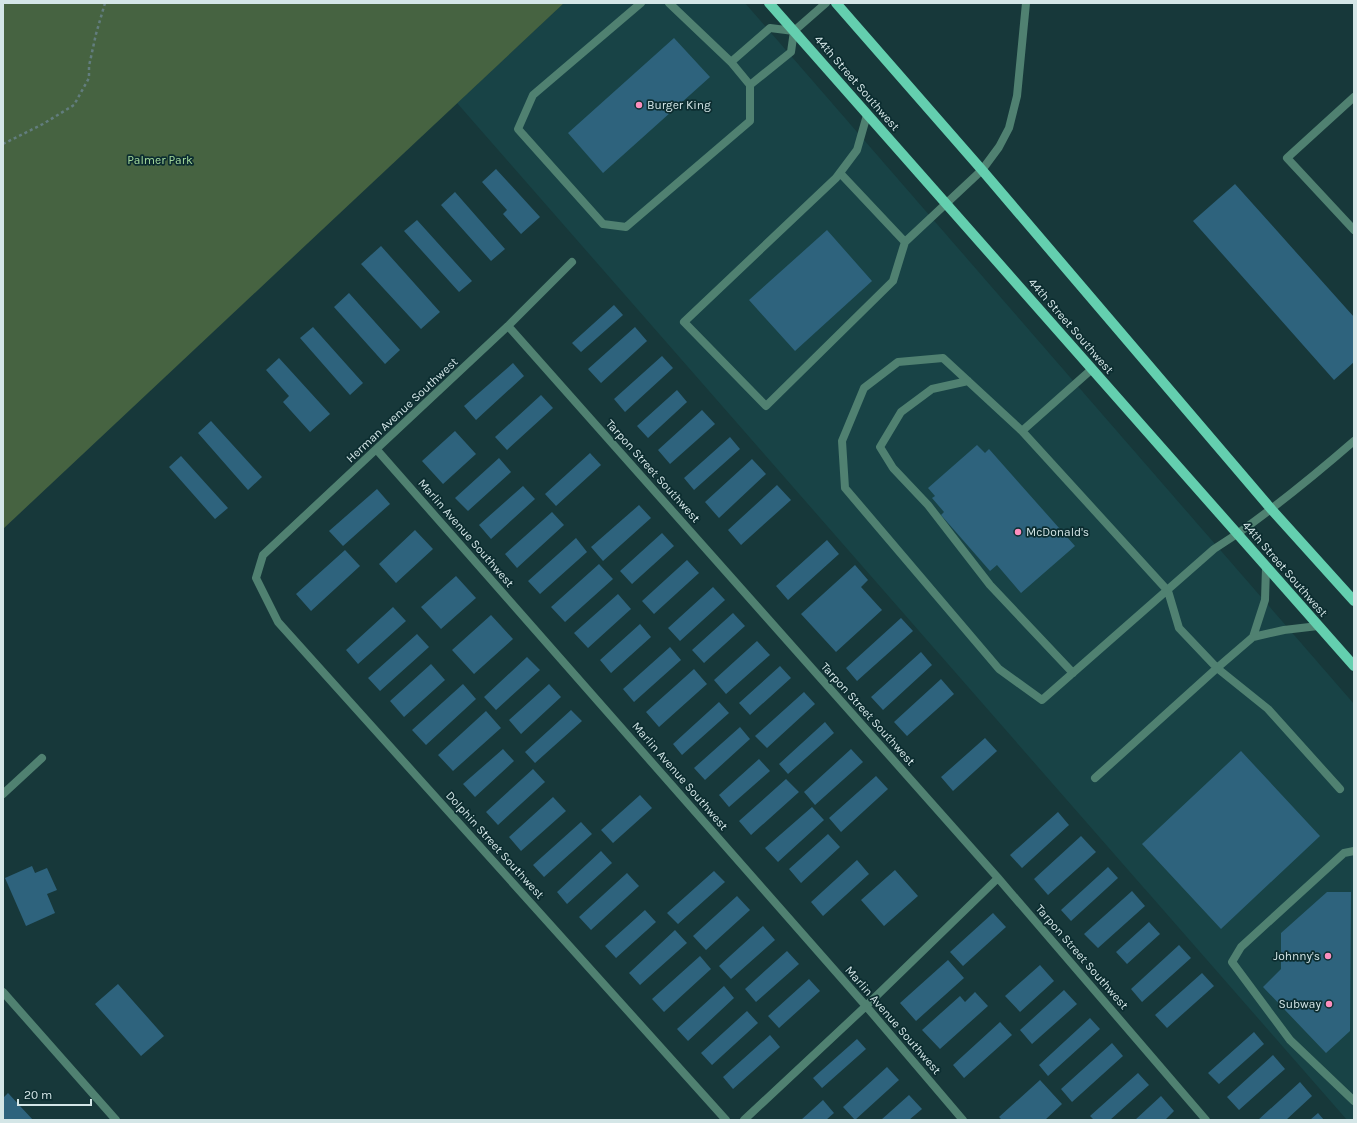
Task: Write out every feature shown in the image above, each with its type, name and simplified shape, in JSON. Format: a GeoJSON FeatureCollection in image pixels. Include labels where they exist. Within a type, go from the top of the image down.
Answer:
{"type":"FeatureCollection","features":[{"type":"Feature","properties":{"kind":"main road","name":"44th Street Southwest"},"geometry":{"type":"LineString","coordinates":[[769,3],[1354,666]]}},
{"type":"Feature","properties":{"kind":"main road"},"geometry":{"type":"LineString","coordinates":[[836,3],[982,170],[1272,510],[1354,601]]}},
{"type":"Feature","properties":{"kind":"street"},"geometry":{"type":"LineString","coordinates":[[641,3],[533,95],[518,129],[603,224],[626,227],[750,121],[750,85],[731,62],[669,3]]}},
{"type":"Feature","properties":{"kind":"street"},"geometry":{"type":"LineString","coordinates":[[750,85],[791,52],[794,31],[826,3]]}},
{"type":"Feature","properties":{"kind":"street"},"geometry":{"type":"LineString","coordinates":[[867,115],[857,150],[836,178],[684,322],[766,406],[894,281],[904,242],[982,170],[1000,147],[1009,128],[1017,96],[1026,3]]}},
{"type":"Feature","properties":{"kind":"street"},"geometry":{"type":"LineString","coordinates":[[731,62],[770,28],[794,31]]}},
{"type":"Feature","properties":{"kind":"street"},"geometry":{"type":"LineString","coordinates":[[1354,97],[1287,158],[1354,230]]}},
{"type":"Feature","properties":{"kind":"street"},"geometry":{"type":"LineString","coordinates":[[840,173],[904,242]]}},
{"type":"Feature","properties":{"kind":"street","name":"Herman Avenue Southwest"},"geometry":{"type":"LineString","coordinates":[[256,578],[263,555],[508,326],[572,262]]}},
{"type":"Feature","properties":{"kind":"street","name":"Tarpon Street Southwest"},"geometry":{"type":"LineString","coordinates":[[508,326],[998,878],[1206,1120]]}},
{"type":"Feature","properties":{"kind":"street"},"geometry":{"type":"LineString","coordinates":[[1340,789],[1268,709],[1217,668],[1178,628],[1168,591],[1022,431],[943,358],[898,362],[864,388],[842,441],[845,488],[999,669],[1042,700],[1073,672],[1168,591],[1214,550],[1272,510],[1354,441]]}},
{"type":"Feature","properties":{"kind":"street"},"geometry":{"type":"LineString","coordinates":[[1022,431],[1092,369]]}},
{"type":"Feature","properties":{"kind":"street"},"geometry":{"type":"LineString","coordinates":[[968,381],[932,389],[902,412],[880,447],[893,468],[928,505],[990,585],[1073,672]]}},
{"type":"Feature","properties":{"kind":"street","name":"Marlin Avenue Southwest"},"geometry":{"type":"LineString","coordinates":[[377,450],[866,1006],[963,1120]]}},
{"type":"Feature","properties":{"kind":"street"},"geometry":{"type":"LineString","coordinates":[[1253,637],[1265,600],[1266,567]]}},
{"type":"Feature","properties":{"kind":"street","name":"Dolphin Street Southwest"},"geometry":{"type":"LineString","coordinates":[[256,578],[278,622],[726,1120]]}},
{"type":"Feature","properties":{"kind":"street"},"geometry":{"type":"LineString","coordinates":[[1095,778],[1253,637],[1284,630],[1318,626]]}},
{"type":"Feature","properties":{"kind":"street"},"geometry":{"type":"LineString","coordinates":[[3,794],[42,758]]}},
{"type":"Feature","properties":{"kind":"street"},"geometry":{"type":"LineString","coordinates":[[1354,851],[1344,853],[1241,947],[1232,962],[1290,1040],[1354,1101]]}},
{"type":"Feature","properties":{"kind":"street"},"geometry":{"type":"LineString","coordinates":[[744,1120],[866,1006],[998,878]]}},
{"type":"Feature","properties":{"kind":"street"},"geometry":{"type":"LineString","coordinates":[[3,992],[116,1120]]}},
{"type":"Feature","properties":{"kind":"path"},"geometry":{"type":"LineString","coordinates":[[3,144],[43,124],[74,104],[89,78],[89,66],[105,3]]}},
{"type":"Feature","properties":{"kind":"shaded area"},"geometry":{"type":"Polygon","coordinates":[[[564,3],[745,3],[1354,704],[1354,1120],[1347,1120],[457,103],[564,3]]]}},
{"type":"Feature","properties":{"kind":"green space","name":"Palmer Park"},"geometry":{"type":"Polygon","coordinates":[[[3,3],[564,3],[3,529],[3,3]]]}},
{"type":"Feature","properties":{"kind":"building","name":"Burger King"},"geometry":{"type":"Polygon","coordinates":[[[674,38],[710,77],[603,173],[568,133],[674,38]]]}},
{"type":"Feature","properties":{"kind":"building"},"geometry":{"type":"Polygon","coordinates":[[[496,169],[540,217],[521,234],[503,214],[507,210],[482,182],[496,169]]]}},
{"type":"Feature","properties":{"kind":"building"},"geometry":{"type":"Polygon","coordinates":[[[1235,184],[1354,317],[1354,362],[1334,380],[1193,221],[1235,184]]]}},
{"type":"Feature","properties":{"kind":"building"},"geometry":{"type":"Polygon","coordinates":[[[455,192],[505,249],[491,261],[441,205],[455,192]]]}},
{"type":"Feature","properties":{"kind":"building"},"geometry":{"type":"Polygon","coordinates":[[[417,220],[472,281],[459,292],[404,231],[417,220]]]}},
{"type":"Feature","properties":{"kind":"building"},"geometry":{"type":"Polygon","coordinates":[[[827,230],[872,281],[795,351],[749,300],[827,230]]]}},
{"type":"Feature","properties":{"kind":"building"},"geometry":{"type":"Polygon","coordinates":[[[381,246],[440,312],[421,329],[361,264],[381,246]]]}},
{"type":"Feature","properties":{"kind":"building"},"geometry":{"type":"Polygon","coordinates":[[[349,293],[400,350],[385,364],[334,307],[349,293]]]}},
{"type":"Feature","properties":{"kind":"building"},"geometry":{"type":"Polygon","coordinates":[[[614,305],[623,315],[581,352],[572,343],[614,305]]]}},
{"type":"Feature","properties":{"kind":"building"},"geometry":{"type":"Polygon","coordinates":[[[313,327],[363,383],[350,395],[300,338],[313,327]]]}},
{"type":"Feature","properties":{"kind":"building"},"geometry":{"type":"Polygon","coordinates":[[[635,327],[647,341],[601,383],[588,369],[635,327]]]}},
{"type":"Feature","properties":{"kind":"building"},"geometry":{"type":"Polygon","coordinates":[[[662,356],[673,368],[625,412],[614,399],[662,356]]]}},
{"type":"Feature","properties":{"kind":"building"},"geometry":{"type":"Polygon","coordinates":[[[279,358],[330,414],[310,432],[283,402],[289,396],[266,370],[279,358]]]}},
{"type":"Feature","properties":{"kind":"building"},"geometry":{"type":"Polygon","coordinates":[[[513,363],[524,376],[476,420],[464,406],[513,363]]]}},
{"type":"Feature","properties":{"kind":"building"},"geometry":{"type":"Polygon","coordinates":[[[677,390],[687,402],[648,438],[637,426],[677,390]]]}},
{"type":"Feature","properties":{"kind":"building"},"geometry":{"type":"Polygon","coordinates":[[[541,395],[553,408],[507,450],[495,437],[541,395]]]}},
{"type":"Feature","properties":{"kind":"building"},"geometry":{"type":"Polygon","coordinates":[[[702,410],[715,424],[670,464],[658,450],[702,410]]]}},
{"type":"Feature","properties":{"kind":"building"},"geometry":{"type":"Polygon","coordinates":[[[211,421],[262,477],[248,490],[198,433],[211,421]]]}},
{"type":"Feature","properties":{"kind":"building"},"geometry":{"type":"Polygon","coordinates":[[[455,431],[476,454],[443,484],[422,461],[455,431]]]}},
{"type":"Feature","properties":{"kind":"building"},"geometry":{"type":"Polygon","coordinates":[[[730,437],[740,449],[694,490],[684,478],[730,437]]]}},
{"type":"Feature","properties":{"kind":"building"},"geometry":{"type":"Polygon","coordinates":[[[977,445],[985,453],[989,449],[1075,546],[1021,593],[997,565],[990,571],[941,515],[944,512],[932,498],[935,496],[928,488],[977,445]]]}},
{"type":"Feature","properties":{"kind":"building"},"geometry":{"type":"Polygon","coordinates":[[[590,453],[601,465],[556,506],[545,494],[590,453]]]}},
{"type":"Feature","properties":{"kind":"building"},"geometry":{"type":"Polygon","coordinates":[[[181,456],[228,508],[215,519],[169,467],[181,456]]]}},
{"type":"Feature","properties":{"kind":"building"},"geometry":{"type":"Polygon","coordinates":[[[499,458],[511,472],[468,511],[455,498],[499,458]]]}},
{"type":"Feature","properties":{"kind":"building"},"geometry":{"type":"Polygon","coordinates":[[[752,459],[766,474],[719,518],[705,502],[752,459]]]}},
{"type":"Feature","properties":{"kind":"building"},"geometry":{"type":"Polygon","coordinates":[[[777,485],[791,500],[741,545],[728,530],[777,485]]]}},
{"type":"Feature","properties":{"kind":"building"},"geometry":{"type":"Polygon","coordinates":[[[523,486],[535,499],[491,539],[479,525],[523,486]]]}},
{"type":"Feature","properties":{"kind":"building"},"geometry":{"type":"Polygon","coordinates":[[[377,489],[390,504],[343,546],[329,531],[377,489]]]}},
{"type":"Feature","properties":{"kind":"building"},"geometry":{"type":"Polygon","coordinates":[[[639,505],[651,518],[603,561],[591,547],[639,505]]]}},
{"type":"Feature","properties":{"kind":"building"},"geometry":{"type":"Polygon","coordinates":[[[552,512],[564,525],[517,568],[505,554],[552,512]]]}},
{"type":"Feature","properties":{"kind":"building"},"geometry":{"type":"Polygon","coordinates":[[[415,530],[433,549],[396,583],[379,564],[415,530]]]}},
{"type":"Feature","properties":{"kind":"building"},"geometry":{"type":"Polygon","coordinates":[[[662,533],[674,546],[632,584],[620,571],[662,533]]]}},
{"type":"Feature","properties":{"kind":"building"},"geometry":{"type":"Polygon","coordinates":[[[576,538],[587,552],[540,594],[528,581],[576,538]]]}},
{"type":"Feature","properties":{"kind":"building"},"geometry":{"type":"Polygon","coordinates":[[[827,540],[839,554],[788,600],[776,586],[827,540]]]}},
{"type":"Feature","properties":{"kind":"building"},"geometry":{"type":"Polygon","coordinates":[[[345,550],[360,566],[311,611],[296,594],[345,550]]]}},
{"type":"Feature","properties":{"kind":"building"},"geometry":{"type":"Polygon","coordinates":[[[687,560],[699,573],[654,614],[642,601],[687,560]]]}},
{"type":"Feature","properties":{"kind":"building"},"geometry":{"type":"Polygon","coordinates":[[[599,564],[613,579],[565,622],[551,607],[599,564]]]}},
{"type":"Feature","properties":{"kind":"building"},"geometry":{"type":"Polygon","coordinates":[[[855,565],[868,580],[861,587],[882,610],[836,652],[801,614],[855,565]]]}},
{"type":"Feature","properties":{"kind":"building"},"geometry":{"type":"Polygon","coordinates":[[[456,576],[476,598],[441,629],[421,607],[456,576]]]}},
{"type":"Feature","properties":{"kind":"building"},"geometry":{"type":"Polygon","coordinates":[[[713,587],[725,600],[680,641],[668,628],[713,587]]]}},
{"type":"Feature","properties":{"kind":"building"},"geometry":{"type":"Polygon","coordinates":[[[618,594],[631,609],[588,648],[574,633],[618,594]]]}},
{"type":"Feature","properties":{"kind":"building"},"geometry":{"type":"Polygon","coordinates":[[[393,607],[406,621],[358,664],[346,650],[393,607]]]}},
{"type":"Feature","properties":{"kind":"building"},"geometry":{"type":"Polygon","coordinates":[[[733,613],[745,626],[704,663],[692,650],[733,613]]]}},
{"type":"Feature","properties":{"kind":"building"},"geometry":{"type":"Polygon","coordinates":[[[491,615],[513,639],[474,674],[452,650],[491,615]]]}},
{"type":"Feature","properties":{"kind":"building"},"geometry":{"type":"Polygon","coordinates":[[[901,618],[913,631],[857,681],[846,668],[901,618]]]}},
{"type":"Feature","properties":{"kind":"building"},"geometry":{"type":"Polygon","coordinates":[[[640,624],[651,637],[611,673],[600,660],[640,624]]]}},
{"type":"Feature","properties":{"kind":"building"},"geometry":{"type":"Polygon","coordinates":[[[417,634],[429,647],[380,691],[368,678],[417,634]]]}},
{"type":"Feature","properties":{"kind":"building"},"geometry":{"type":"Polygon","coordinates":[[[757,641],[770,655],[726,694],[714,680],[757,641]]]}},
{"type":"Feature","properties":{"kind":"building"},"geometry":{"type":"Polygon","coordinates":[[[670,647],[681,660],[634,702],[623,689],[670,647]]]}},
{"type":"Feature","properties":{"kind":"building"},"geometry":{"type":"Polygon","coordinates":[[[921,652],[932,665],[883,710],[871,697],[921,652]]]}},
{"type":"Feature","properties":{"kind":"building"},"geometry":{"type":"Polygon","coordinates":[[[527,657],[540,670],[496,710],[484,697],[527,657]]]}},
{"type":"Feature","properties":{"kind":"building"},"geometry":{"type":"Polygon","coordinates":[[[431,664],[445,680],[404,717],[390,701],[431,664]]]}},
{"type":"Feature","properties":{"kind":"building"},"geometry":{"type":"Polygon","coordinates":[[[780,666],[791,678],[750,715],[739,703],[780,666]]]}},
{"type":"Feature","properties":{"kind":"building"},"geometry":{"type":"Polygon","coordinates":[[[694,669],[707,684],[659,727],[646,712],[694,669]]]}},
{"type":"Feature","properties":{"kind":"building"},"geometry":{"type":"Polygon","coordinates":[[[941,679],[954,694],[907,736],[894,722],[941,679]]]}},
{"type":"Feature","properties":{"kind":"building"},"geometry":{"type":"Polygon","coordinates":[[[463,684],[476,699],[426,745],[412,730],[463,684]]]}},
{"type":"Feature","properties":{"kind":"building"},"geometry":{"type":"Polygon","coordinates":[[[549,684],[561,697],[521,734],[509,720],[549,684]]]}},
{"type":"Feature","properties":{"kind":"building"},"geometry":{"type":"Polygon","coordinates":[[[804,692],[815,704],[767,748],[755,736],[804,692]]]}},
{"type":"Feature","properties":{"kind":"building"},"geometry":{"type":"Polygon","coordinates":[[[719,702],[729,713],[682,755],[673,744],[719,702]]]}},
{"type":"Feature","properties":{"kind":"building"},"geometry":{"type":"Polygon","coordinates":[[[571,710],[582,721],[535,763],[525,752],[571,710]]]}},
{"type":"Feature","properties":{"kind":"building"},"geometry":{"type":"Polygon","coordinates":[[[486,711],[501,728],[453,771],[438,755],[486,711]]]}},
{"type":"Feature","properties":{"kind":"building"},"geometry":{"type":"Polygon","coordinates":[[[825,722],[834,733],[788,774],[779,764],[825,722]]]}},
{"type":"Feature","properties":{"kind":"building"},"geometry":{"type":"Polygon","coordinates":[[[740,727],[750,739],[705,780],[694,768],[740,727]]]}},
{"type":"Feature","properties":{"kind":"building"},"geometry":{"type":"Polygon","coordinates":[[[985,738],[997,751],[953,791],[941,777],[985,738]]]}},
{"type":"Feature","properties":{"kind":"building"},"geometry":{"type":"Polygon","coordinates":[[[503,749],[514,761],[475,797],[463,784],[503,749]]]}},
{"type":"Feature","properties":{"kind":"building"},"geometry":{"type":"Polygon","coordinates":[[[851,749],[863,762],[815,805],[804,792],[851,749]]]}},
{"type":"Feature","properties":{"kind":"building"},"geometry":{"type":"Polygon","coordinates":[[[1241,751],[1320,836],[1221,929],[1142,844],[1241,751]]]}},
{"type":"Feature","properties":{"kind":"building"},"geometry":{"type":"Polygon","coordinates":[[[759,759],[770,771],[729,807],[719,795],[759,759]]]}},
{"type":"Feature","properties":{"kind":"building"},"geometry":{"type":"Polygon","coordinates":[[[533,769],[545,782],[498,825],[486,812],[533,769]]]}},
{"type":"Feature","properties":{"kind":"building"},"geometry":{"type":"Polygon","coordinates":[[[876,776],[888,789],[841,832],[829,818],[876,776]]]}},
{"type":"Feature","properties":{"kind":"building"},"geometry":{"type":"Polygon","coordinates":[[[786,779],[799,792],[751,835],[739,821],[786,779]]]}},
{"type":"Feature","properties":{"kind":"building"},"geometry":{"type":"Polygon","coordinates":[[[640,795],[652,808],[613,843],[601,830],[640,795]]]}},
{"type":"Feature","properties":{"kind":"building"},"geometry":{"type":"Polygon","coordinates":[[[553,797],[566,811],[521,851],[509,837],[553,797]]]}},
{"type":"Feature","properties":{"kind":"building"},"geometry":{"type":"Polygon","coordinates":[[[812,807],[824,820],[778,862],[765,848],[812,807]]]}},
{"type":"Feature","properties":{"kind":"building"},"geometry":{"type":"Polygon","coordinates":[[[1058,812],[1069,825],[1022,868],[1010,855],[1058,812]]]}},
{"type":"Feature","properties":{"kind":"building"},"geometry":{"type":"Polygon","coordinates":[[[581,822],[592,834],[544,877],[533,865],[581,822]]]}},
{"type":"Feature","properties":{"kind":"building"},"geometry":{"type":"Polygon","coordinates":[[[828,834],[840,847],[801,883],[789,869],[828,834]]]}},
{"type":"Feature","properties":{"kind":"building"},"geometry":{"type":"Polygon","coordinates":[[[1081,836],[1096,852],[1048,895],[1034,879],[1081,836]]]}},
{"type":"Feature","properties":{"kind":"building"},"geometry":{"type":"Polygon","coordinates":[[[601,851],[612,863],[567,904],[557,892],[601,851]]]}},
{"type":"Feature","properties":{"kind":"building"},"geometry":{"type":"Polygon","coordinates":[[[857,860],[869,874],[823,916],[811,902],[857,860]]]}},
{"type":"Feature","properties":{"kind":"building"},"geometry":{"type":"Polygon","coordinates":[[[32,866],[35,873],[47,868],[57,890],[47,894],[55,913],[26,926],[5,878],[32,866]]]}},
{"type":"Feature","properties":{"kind":"building"},"geometry":{"type":"Polygon","coordinates":[[[1108,867],[1118,878],[1071,921],[1061,910],[1108,867]]]}},
{"type":"Feature","properties":{"kind":"building"},"geometry":{"type":"Polygon","coordinates":[[[895,870],[918,896],[884,926],[861,900],[895,870]]]}},
{"type":"Feature","properties":{"kind":"building"},"geometry":{"type":"Polygon","coordinates":[[[714,871],[725,882],[678,924],[667,913],[714,871]]]}},
{"type":"Feature","properties":{"kind":"building"},"geometry":{"type":"Polygon","coordinates":[[[627,873],[639,886],[591,930],[579,917],[627,873]]]}},
{"type":"Feature","properties":{"kind":"building"},"geometry":{"type":"Polygon","coordinates":[[[1132,891],[1145,906],[1098,948],[1084,934],[1132,891]]]}},
{"type":"Feature","properties":{"kind":"building"},"geometry":{"type":"Polygon","coordinates":[[[1327,892],[1351,892],[1350,1031],[1326,1053],[1263,987],[1281,969],[1281,933],[1327,892]]]}},
{"type":"Feature","properties":{"kind":"building"},"geometry":{"type":"Polygon","coordinates":[[[737,896],[750,910],[706,950],[693,936],[737,896]]]}},
{"type":"Feature","properties":{"kind":"building"},"geometry":{"type":"Polygon","coordinates":[[[645,910],[656,922],[616,958],[605,946],[645,910]]]}},
{"type":"Feature","properties":{"kind":"building"},"geometry":{"type":"Polygon","coordinates":[[[993,913],[1006,927],[963,966],[950,952],[993,913]]]}},
{"type":"Feature","properties":{"kind":"building"},"geometry":{"type":"Polygon","coordinates":[[[1149,922],[1160,934],[1127,964],[1116,952],[1149,922]]]}},
{"type":"Feature","properties":{"kind":"building"},"geometry":{"type":"Polygon","coordinates":[[[763,926],[775,940],[731,979],[719,966],[763,926]]]}},
{"type":"Feature","properties":{"kind":"building"},"geometry":{"type":"Polygon","coordinates":[[[675,930],[687,943],[640,985],[629,973],[675,930]]]}},
{"type":"Feature","properties":{"kind":"building"},"geometry":{"type":"Polygon","coordinates":[[[1179,945],[1191,958],[1142,1002],[1131,989],[1179,945]]]}},
{"type":"Feature","properties":{"kind":"building"},"geometry":{"type":"Polygon","coordinates":[[[787,951],[799,964],[756,1002],[745,989],[787,951]]]}},
{"type":"Feature","properties":{"kind":"building"},"geometry":{"type":"Polygon","coordinates":[[[700,956],[711,969],[664,1012],[652,999],[700,956]]]}},
{"type":"Feature","properties":{"kind":"building"},"geometry":{"type":"Polygon","coordinates":[[[948,960],[964,978],[916,1021],[900,1003],[948,960]]]}},
{"type":"Feature","properties":{"kind":"building"},"geometry":{"type":"Polygon","coordinates":[[[1040,965],[1054,981],[1020,1012],[1005,996],[1040,965]]]}},
{"type":"Feature","properties":{"kind":"building"},"geometry":{"type":"Polygon","coordinates":[[[1202,973],[1214,986],[1167,1028],[1155,1015],[1202,973]]]}},
{"type":"Feature","properties":{"kind":"building"},"geometry":{"type":"Polygon","coordinates":[[[809,979],[820,991],[779,1028],[768,1016],[809,979]]]}},
{"type":"Feature","properties":{"kind":"building"},"geometry":{"type":"Polygon","coordinates":[[[118,984],[164,1036],[141,1056],[95,1004],[118,984]]]}},
{"type":"Feature","properties":{"kind":"building"},"geometry":{"type":"Polygon","coordinates":[[[724,986],[734,998],[688,1041],[677,1029],[724,986]]]}},
{"type":"Feature","properties":{"kind":"building"},"geometry":{"type":"Polygon","coordinates":[[[1064,990],[1077,1004],[1032,1044],[1020,1030],[1064,990]]]}},
{"type":"Feature","properties":{"kind":"building"},"geometry":{"type":"Polygon","coordinates":[[[975,992],[988,1006],[940,1049],[922,1030],[960,996],[965,1002],[975,992]]]}},
{"type":"Feature","properties":{"kind":"building"},"geometry":{"type":"Polygon","coordinates":[[[747,1011],[758,1023],[712,1065],[701,1053],[747,1011]]]}},
{"type":"Feature","properties":{"kind":"building"},"geometry":{"type":"Polygon","coordinates":[[[1090,1018],[1100,1029],[1048,1076],[1039,1065],[1090,1018]]]}},
{"type":"Feature","properties":{"kind":"building"},"geometry":{"type":"Polygon","coordinates":[[[1000,1022],[1012,1035],[964,1078],[953,1065],[1000,1022]]]}},
{"type":"Feature","properties":{"kind":"building"},"geometry":{"type":"Polygon","coordinates":[[[1254,1032],[1264,1044],[1219,1084],[1208,1073],[1254,1032]]]}},
{"type":"Feature","properties":{"kind":"building"},"geometry":{"type":"Polygon","coordinates":[[[770,1035],[780,1047],[733,1089],[723,1077],[770,1035]]]}},
{"type":"Feature","properties":{"kind":"building"},"geometry":{"type":"Polygon","coordinates":[[[857,1039],[866,1049],[822,1088],[813,1078],[857,1039]]]}},
{"type":"Feature","properties":{"kind":"building"},"geometry":{"type":"Polygon","coordinates":[[[1112,1043],[1123,1056],[1072,1102],[1061,1089],[1112,1043]]]}},
{"type":"Feature","properties":{"kind":"building"},"geometry":{"type":"Polygon","coordinates":[[[1273,1055],[1285,1069],[1239,1110],[1227,1097],[1273,1055]]]}},
{"type":"Feature","properties":{"kind":"building"},"geometry":{"type":"Polygon","coordinates":[[[887,1067],[899,1080],[855,1120],[843,1107],[887,1067]]]}},
{"type":"Feature","properties":{"kind":"building"},"geometry":{"type":"Polygon","coordinates":[[[1138,1073],[1149,1085],[1110,1120],[1094,1120],[1090,1116],[1138,1073]]]}},
{"type":"Feature","properties":{"kind":"building"},"geometry":{"type":"Polygon","coordinates":[[[1040,1080],[1062,1104],[1045,1120],[1002,1120],[999,1117],[1040,1080]]]}},
{"type":"Feature","properties":{"kind":"building"},"geometry":{"type":"Polygon","coordinates":[[[1300,1082],[1312,1096],[1286,1120],[1258,1120],[1300,1082]]]}},
{"type":"Feature","properties":{"kind":"building"},"geometry":{"type":"Polygon","coordinates":[[[8,1093],[33,1120],[3,1120],[3,1098],[8,1093]]]}},
{"type":"Feature","properties":{"kind":"building"},"geometry":{"type":"Polygon","coordinates":[[[909,1095],[922,1109],[909,1120],[881,1120],[909,1095]]]}},
{"type":"Feature","properties":{"kind":"building"},"geometry":{"type":"Polygon","coordinates":[[[1161,1096],[1174,1111],[1165,1120],[1135,1120],[1161,1096]]]}},
{"type":"Feature","properties":{"kind":"building"},"geometry":{"type":"Polygon","coordinates":[[[823,1100],[834,1113],[826,1120],[801,1120],[823,1100]]]}},
{"type":"Feature","properties":{"kind":"building"},"geometry":{"type":"Polygon","coordinates":[[[1318,1113],[1324,1120],[1310,1120],[1318,1113]]]}},
{"type":"Feature","properties":{"kind":"place","name":"Burger King"},"geometry":{"type":"Point","coordinates":[639,105]}},
{"type":"Feature","properties":{"kind":"place","name":"McDonald's"},"geometry":{"type":"Point","coordinates":[1018,532]}},
{"type":"Feature","properties":{"kind":"place","name":"Johnny's"},"geometry":{"type":"Point","coordinates":[1328,956]}},
{"type":"Feature","properties":{"kind":"place","name":"Subway"},"geometry":{"type":"Point","coordinates":[1329,1004]}}]}
